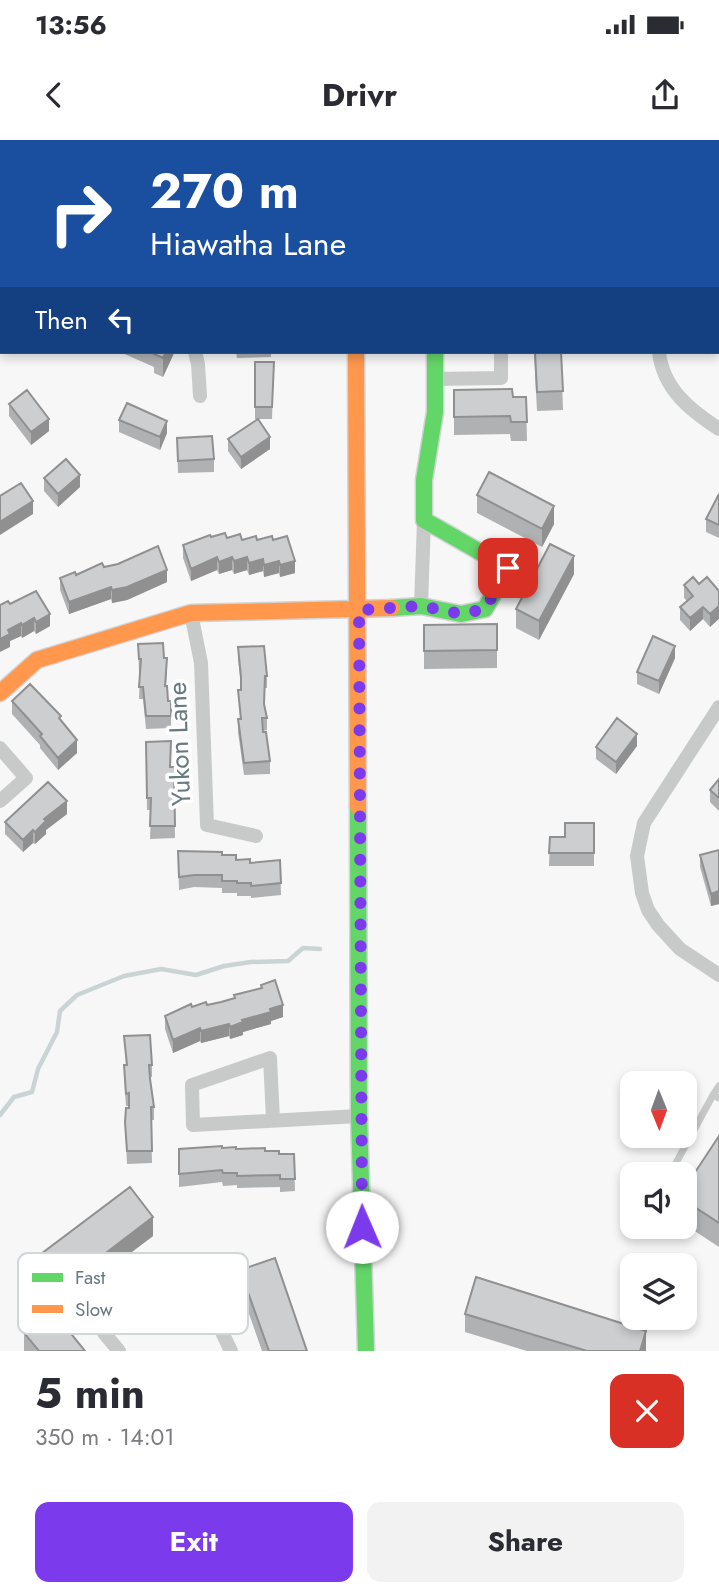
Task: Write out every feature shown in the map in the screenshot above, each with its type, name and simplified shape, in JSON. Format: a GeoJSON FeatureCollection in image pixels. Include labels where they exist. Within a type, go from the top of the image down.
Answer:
{"type":"FeatureCollection","features":[{"type":"Feature","properties":{"kind":"street"},"geometry":{"type":"LineString","coordinates":[[196,354],[200,396]]}},
{"type":"Feature","properties":{"kind":"street"},"geometry":{"type":"LineString","coordinates":[[356,354],[359,1116],[366,1351]]}},
{"type":"Feature","properties":{"kind":"street"},"geometry":{"type":"LineString","coordinates":[[421,606],[424,480],[435,412],[435,354]]}},
{"type":"Feature","properties":{"kind":"street"},"geometry":{"type":"LineString","coordinates":[[435,379],[501,378],[501,354]]}},
{"type":"Feature","properties":{"kind":"street"},"geometry":{"type":"LineString","coordinates":[[659,354],[665,377],[679,398],[693,412],[719,429]]}},
{"type":"Feature","properties":{"kind":"street"},"geometry":{"type":"LineString","coordinates":[[0,693],[37,660],[191,613],[359,610],[421,606],[461,614],[485,609],[508,568],[424,520]]}},
{"type":"Feature","properties":{"kind":"street","name":"Yukon Lane"},"geometry":{"type":"LineString","coordinates":[[191,613],[201,663],[207,825],[256,835]]}},
{"type":"Feature","properties":{"kind":"street"},"geometry":{"type":"LineString","coordinates":[[719,707],[644,823],[638,856],[642,893],[648,910],[658,925],[680,949],[719,975]]}},
{"type":"Feature","properties":{"kind":"street"},"geometry":{"type":"LineString","coordinates":[[0,748],[26,778],[0,801]]}},
{"type":"Feature","properties":{"kind":"street"},"geometry":{"type":"LineString","coordinates":[[273,1120],[271,1058],[192,1085],[193,1125],[359,1116]]}},
{"type":"Feature","properties":{"kind":"street"},"geometry":{"type":"LineString","coordinates":[[105,1334],[118,1351]]}},
{"type":"Feature","properties":{"kind":"street"},"geometry":{"type":"LineString","coordinates":[[223,1334],[231,1351]]}},
{"type":"Feature","properties":{"kind":"lane"},"geometry":{"type":"LineString","coordinates":[[677,1162],[716,1097],[719,1086]]}},
{"type":"Feature","properties":{"kind":"building"},"geometry":{"type":"Polygon","coordinates":[[[535,354],[561,354],[563,391],[537,392],[535,354]]]}},
{"type":"Feature","properties":{"kind":"building"},"geometry":{"type":"Polygon","coordinates":[[[255,362],[274,362],[272,407],[255,407],[255,362]]]}},
{"type":"Feature","properties":{"kind":"building"},"geometry":{"type":"Polygon","coordinates":[[[512,389],[513,397],[526,397],[527,422],[511,422],[510,416],[454,417],[454,390],[512,389]]]}},
{"type":"Feature","properties":{"kind":"building"},"geometry":{"type":"Polygon","coordinates":[[[27,390],[49,419],[31,432],[9,404],[27,390]]]}},
{"type":"Feature","properties":{"kind":"building"},"geometry":{"type":"Polygon","coordinates":[[[127,403],[167,421],[160,437],[119,420],[127,403]]]}},
{"type":"Feature","properties":{"kind":"building"},"geometry":{"type":"Polygon","coordinates":[[[258,419],[270,437],[241,457],[228,439],[258,419]]]}},
{"type":"Feature","properties":{"kind":"building"},"geometry":{"type":"Polygon","coordinates":[[[212,436],[214,459],[178,461],[177,438],[212,436]]]}},
{"type":"Feature","properties":{"kind":"building"},"geometry":{"type":"Polygon","coordinates":[[[66,459],[80,475],[58,494],[44,478],[66,459]]]}},
{"type":"Feature","properties":{"kind":"building"},"geometry":{"type":"Polygon","coordinates":[[[489,472],[554,506],[542,529],[477,495],[489,472]]]}},
{"type":"Feature","properties":{"kind":"building"},"geometry":{"type":"Polygon","coordinates":[[[21,483],[33,501],[0,522],[0,496],[21,483]]]}},
{"type":"Feature","properties":{"kind":"building"},"geometry":{"type":"Polygon","coordinates":[[[719,494],[719,525],[706,519],[719,494]]]}},
{"type":"Feature","properties":{"kind":"building"},"geometry":{"type":"Polygon","coordinates":[[[225,533],[227,538],[240,534],[242,540],[256,536],[257,540],[272,536],[273,540],[287,536],[295,561],[264,565],[263,559],[249,563],[247,557],[234,561],[232,557],[219,562],[217,557],[191,569],[183,545],[210,535],[211,537],[225,533]]]}},
{"type":"Feature","properties":{"kind":"building"},"geometry":{"type":"Polygon","coordinates":[[[550,544],[574,556],[539,621],[516,609],[550,544]]]}},
{"type":"Feature","properties":{"kind":"building"},"geometry":{"type":"Polygon","coordinates":[[[158,546],[167,570],[127,587],[112,590],[111,587],[69,602],[60,578],[75,572],[76,575],[102,563],[104,567],[118,564],[158,546]]]}},
{"type":"Feature","properties":{"kind":"building"},"geometry":{"type":"Polygon","coordinates":[[[693,577],[699,584],[707,577],[719,591],[719,606],[710,614],[703,607],[690,618],[680,607],[693,596],[684,585],[693,577]]]}},
{"type":"Feature","properties":{"kind":"building"},"geometry":{"type":"Polygon","coordinates":[[[36,591],[50,614],[36,622],[34,618],[22,625],[21,623],[8,630],[10,634],[0,639],[0,605],[8,601],[10,604],[36,591]]]}},
{"type":"Feature","properties":{"kind":"building"},"geometry":{"type":"Polygon","coordinates":[[[497,624],[497,650],[424,651],[424,625],[497,624]]]}},
{"type":"Feature","properties":{"kind":"building"},"geometry":{"type":"Polygon","coordinates":[[[653,636],[675,646],[659,681],[637,672],[653,636]]]}},
{"type":"Feature","properties":{"kind":"building"},"geometry":{"type":"Polygon","coordinates":[[[163,643],[164,658],[167,658],[165,686],[168,701],[171,701],[171,716],[146,716],[143,687],[139,687],[141,659],[138,644],[163,643]]]}},
{"type":"Feature","properties":{"kind":"building"},"geometry":{"type":"Polygon","coordinates":[[[264,646],[267,676],[264,704],[267,718],[262,718],[270,761],[244,763],[238,719],[241,719],[238,690],[241,690],[241,677],[238,647],[264,646]]]}},
{"type":"Feature","properties":{"kind":"building"},"geometry":{"type":"Polygon","coordinates":[[[30,684],[61,716],[59,718],[77,740],[58,758],[40,736],[42,734],[12,701],[30,684]]]}},
{"type":"Feature","properties":{"kind":"building"},"geometry":{"type":"Polygon","coordinates":[[[617,718],[637,734],[616,762],[596,747],[617,718]]]}},
{"type":"Feature","properties":{"kind":"building"},"geometry":{"type":"Polygon","coordinates":[[[171,741],[170,767],[174,767],[175,826],[150,826],[151,798],[147,798],[146,742],[171,741]]]}},
{"type":"Feature","properties":{"kind":"building"},"geometry":{"type":"Polygon","coordinates":[[[719,779],[719,798],[710,790],[719,779]]]}},
{"type":"Feature","properties":{"kind":"building"},"geometry":{"type":"Polygon","coordinates":[[[48,782],[67,801],[23,840],[5,822],[48,782]]]}},
{"type":"Feature","properties":{"kind":"building"},"geometry":{"type":"Polygon","coordinates":[[[565,823],[594,823],[594,853],[549,853],[550,837],[565,837],[565,823]]]}},
{"type":"Feature","properties":{"kind":"building"},"geometry":{"type":"Polygon","coordinates":[[[719,850],[719,891],[711,894],[700,855],[719,850]]]}},
{"type":"Feature","properties":{"kind":"building"},"geometry":{"type":"Polygon","coordinates":[[[178,851],[222,852],[222,855],[236,855],[236,860],[250,859],[250,863],[280,860],[281,883],[251,886],[251,883],[222,881],[222,875],[179,877],[178,851]]]}},
{"type":"Feature","properties":{"kind":"building"},"geometry":{"type":"Polygon","coordinates":[[[275,980],[283,1005],[230,1027],[229,1024],[201,1031],[200,1028],[173,1040],[165,1016],[191,1004],[192,1007],[206,1002],[207,1005],[235,998],[234,995],[262,988],[261,985],[275,980]]]}},
{"type":"Feature","properties":{"kind":"building"},"geometry":{"type":"Polygon","coordinates":[[[150,1035],[152,1065],[149,1065],[154,1107],[151,1107],[152,1151],[127,1151],[125,1122],[129,1093],[126,1094],[124,1036],[150,1035]]]}},
{"type":"Feature","properties":{"kind":"building"},"geometry":{"type":"Polygon","coordinates":[[[719,1136],[719,1223],[697,1209],[697,1169],[719,1136]]]}},
{"type":"Feature","properties":{"kind":"building"},"geometry":{"type":"Polygon","coordinates":[[[222,1146],[236,1149],[265,1148],[265,1151],[279,1151],[279,1154],[294,1154],[295,1179],[280,1179],[280,1175],[237,1176],[237,1173],[223,1173],[222,1170],[179,1174],[179,1149],[222,1146]]]}},
{"type":"Feature","properties":{"kind":"building"},"geometry":{"type":"Polygon","coordinates":[[[130,1187],[153,1217],[106,1253],[42,1253],[130,1187]]]}},
{"type":"Feature","properties":{"kind":"building"},"geometry":{"type":"Polygon","coordinates":[[[275,1258],[307,1351],[269,1351],[248,1292],[248,1267],[275,1258]]]}},
{"type":"Feature","properties":{"kind":"building"},"geometry":{"type":"Polygon","coordinates":[[[476,1277],[620,1323],[620,1330],[646,1331],[640,1351],[587,1351],[465,1314],[476,1277]]]}},
{"type":"Feature","properties":{"kind":"building"},"geometry":{"type":"Polygon","coordinates":[[[25,1334],[71,1334],[85,1351],[39,1351],[25,1334]]]}},
{"type":"Feature","properties":{"kind":"waterway"},"geometry":{"type":"LineString","coordinates":[[0,1115],[14,1097],[32,1092],[38,1069],[57,1032],[60,1011],[77,995],[124,976],[161,969],[196,975],[224,966],[288,961],[303,948],[320,949]]}},
{"type":"Feature","properties":{"kind":"traffic: fast"},"geometry":{"type":"LineString","coordinates":[[392,608],[421,606],[461,614],[485,609],[508,568],[424,520],[424,480],[435,412],[435,354]]}},
{"type":"Feature","properties":{"kind":"traffic: fast"},"geometry":{"type":"LineString","coordinates":[[358,807],[359,1116],[366,1351]]}},
{"type":"Feature","properties":{"kind":"traffic: slow"},"geometry":{"type":"LineString","coordinates":[[356,354],[358,807]]}},
{"type":"Feature","properties":{"kind":"traffic: slow"},"geometry":{"type":"LineString","coordinates":[[0,693],[37,660],[191,613],[392,608]]}},
{"type":"Feature","properties":{"kind":"route"},"geometry":{"type":"LineString","coordinates":[[362,1227],[359,1116],[359,610],[421,606],[461,614],[485,609],[508,568]]}}]}
